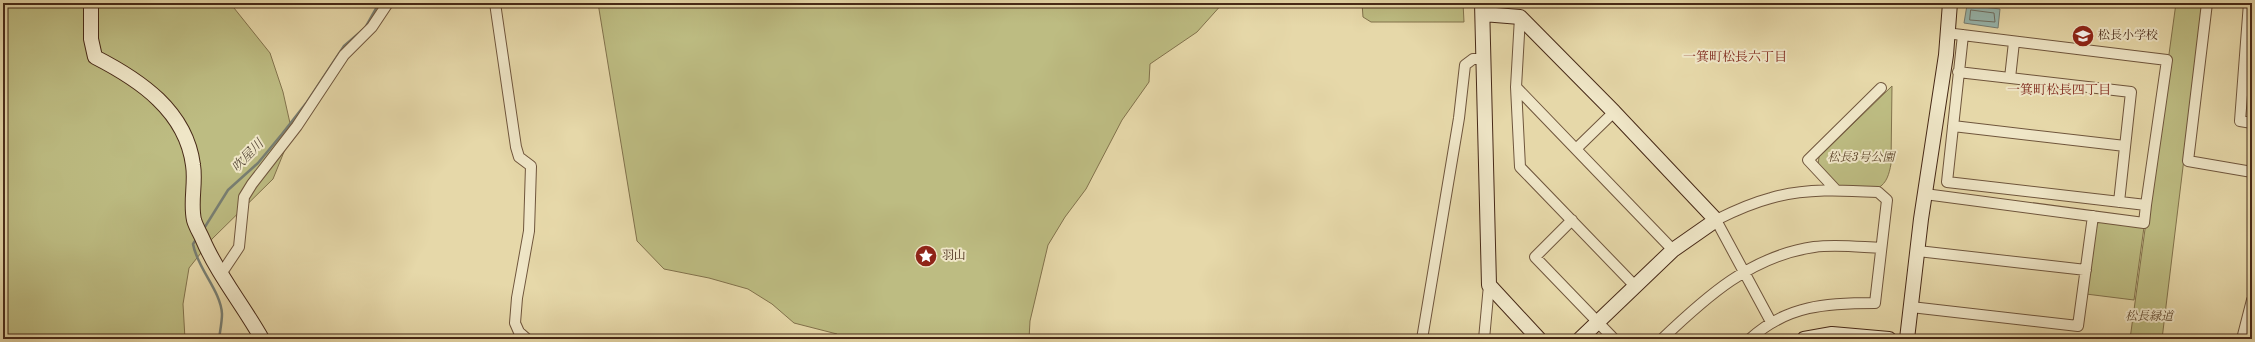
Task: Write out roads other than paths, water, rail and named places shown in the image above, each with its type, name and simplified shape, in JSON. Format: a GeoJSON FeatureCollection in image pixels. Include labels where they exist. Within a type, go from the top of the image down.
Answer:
{"type":"FeatureCollection","features":[{"type":"Feature","properties":{"kind":"street"},"geometry":{"type":"LineString","coordinates":[[91,3],[92,39],[96,57],[124,72],[148,88],[169,111],[190,148],[194,168],[192,188],[194,220],[212,260],[262,339]]}},
{"type":"Feature","properties":{"kind":"street"},"geometry":{"type":"LineString","coordinates":[[221,274],[239,248],[244,197],[252,184],[297,126],[344,55],[372,27],[388,3]]}},
{"type":"Feature","properties":{"kind":"street"},"geometry":{"type":"LineString","coordinates":[[495,3],[516,147],[519,157],[531,166],[529,231],[517,298],[515,323],[519,332],[528,339]]}},
{"type":"Feature","properties":{"kind":"street"},"geometry":{"type":"LineString","coordinates":[[1907,339],[1925,194],[1946,55],[1946,33],[1950,3]]}},
{"type":"Feature","properties":{"kind":"street"},"geometry":{"type":"LineString","coordinates":[[2207,3],[2188,161],[2252,172]]}},
{"type":"Feature","properties":{"kind":"street"},"geometry":{"type":"LineString","coordinates":[[2249,3],[2248,70],[2240,121],[2252,123]]}},
{"type":"Feature","properties":{"kind":"street"},"geometry":{"type":"LineString","coordinates":[[1484,339],[1489,285],[1483,9],[1520,17],[1614,112],[1716,220],[1771,322]]}},
{"type":"Feature","properties":{"kind":"street"},"geometry":{"type":"LineString","coordinates":[[1520,17],[1516,88],[1520,167],[1635,286]]}},
{"type":"Feature","properties":{"kind":"street"},"geometry":{"type":"LineString","coordinates":[[1925,194],[2144,223],[2167,60],[1946,33]]}},
{"type":"Feature","properties":{"kind":"street"},"geometry":{"type":"LineString","coordinates":[[1963,35],[1947,182],[2146,205]]}},
{"type":"Feature","properties":{"kind":"street"},"geometry":{"type":"LineString","coordinates":[[2010,78],[2014,42]]}},
{"type":"Feature","properties":{"kind":"street"},"geometry":{"type":"LineString","coordinates":[[1422,339],[1456,132],[1465,65],[1473,59],[1484,59]]}},
{"type":"Feature","properties":{"kind":"street"},"geometry":{"type":"LineString","coordinates":[[1958,72],[2131,92],[2120,202]]}},
{"type":"Feature","properties":{"kind":"street"},"geometry":{"type":"LineString","coordinates":[[1516,88],[1577,148],[1673,250]]}},
{"type":"Feature","properties":{"kind":"street"},"geometry":{"type":"LineString","coordinates":[[1836,190],[1808,160],[1881,88]]}},
{"type":"Feature","properties":{"kind":"street"},"geometry":{"type":"LineString","coordinates":[[1577,148],[1614,112]]}},
{"type":"Feature","properties":{"kind":"street"},"geometry":{"type":"LineString","coordinates":[[1953,126],[2125,146]]}},
{"type":"Feature","properties":{"kind":"street"},"geometry":{"type":"LineString","coordinates":[[1580,339],[1673,250],[1716,220],[1771,198],[1792,193],[1836,190],[1878,192],[1887,200],[1875,303],[1824,304],[1801,310],[1771,322],[1750,339]]}},
{"type":"Feature","properties":{"kind":"street"},"geometry":{"type":"LineString","coordinates":[[1911,307],[2078,326],[2093,216]]}},
{"type":"Feature","properties":{"kind":"street"},"geometry":{"type":"LineString","coordinates":[[1572,220],[1535,257],[1614,339]]}},
{"type":"Feature","properties":{"kind":"street"},"geometry":{"type":"LineString","coordinates":[[1662,339],[1709,295],[1744,271],[1802,249],[1834,246],[1881,248]]}},
{"type":"Feature","properties":{"kind":"street"},"geometry":{"type":"LineString","coordinates":[[1918,251],[2086,270]]}},
{"type":"Feature","properties":{"kind":"street"},"geometry":{"type":"LineString","coordinates":[[1489,285],[1539,339]]}},
{"type":"Feature","properties":{"kind":"street"},"geometry":{"type":"LineString","coordinates":[[2242,339],[2252,300]]}},
{"type":"Feature","properties":{"kind":"street"},"geometry":{"type":"LineString","coordinates":[[1804,339],[1832,334],[1888,339]]}},
{"type":"Feature","properties":{"kind":"water"},"geometry":{"type":"Polygon","coordinates":[[[1967,5],[2000,9],[1998,28],[1964,23],[1967,5]]]}},
{"type":"Feature","properties":{"kind":"waterway","name":"吹屋川"},"geometry":{"type":"LineString","coordinates":[[203,230],[228,190],[258,163],[282,134],[307,102],[344,46],[365,28],[379,3]]}},
{"type":"Feature","properties":{"kind":"waterway","name":"吹屋川"},"geometry":{"type":"LineString","coordinates":[[197,238],[193,244],[195,253],[221,305],[222,317],[219,339]]}},
{"type":"Feature","properties":{"kind":"place","name":"松長小学校"},"geometry":{"type":"Point","coordinates":[2083,36]}},
{"type":"Feature","properties":{"kind":"place","name":"羽山"},"geometry":{"type":"Point","coordinates":[926,256]}},
{"type":"Feature","properties":{"kind":"district","name":"一箕町松長六丁目"},"geometry":{"type":"Point","coordinates":[1735,57]}},
{"type":"Feature","properties":{"kind":"district","name":"一箕町松長四丁目"},"geometry":{"type":"Point","coordinates":[2059,90]}},
{"type":"Feature","properties":{"kind":"park label","name":"松長3号公園"},"geometry":{"type":"Point","coordinates":[1861,158]}},
{"type":"Feature","properties":{"kind":"park label","name":"松長緑道"},"geometry":{"type":"Point","coordinates":[2149,317]}}]}
